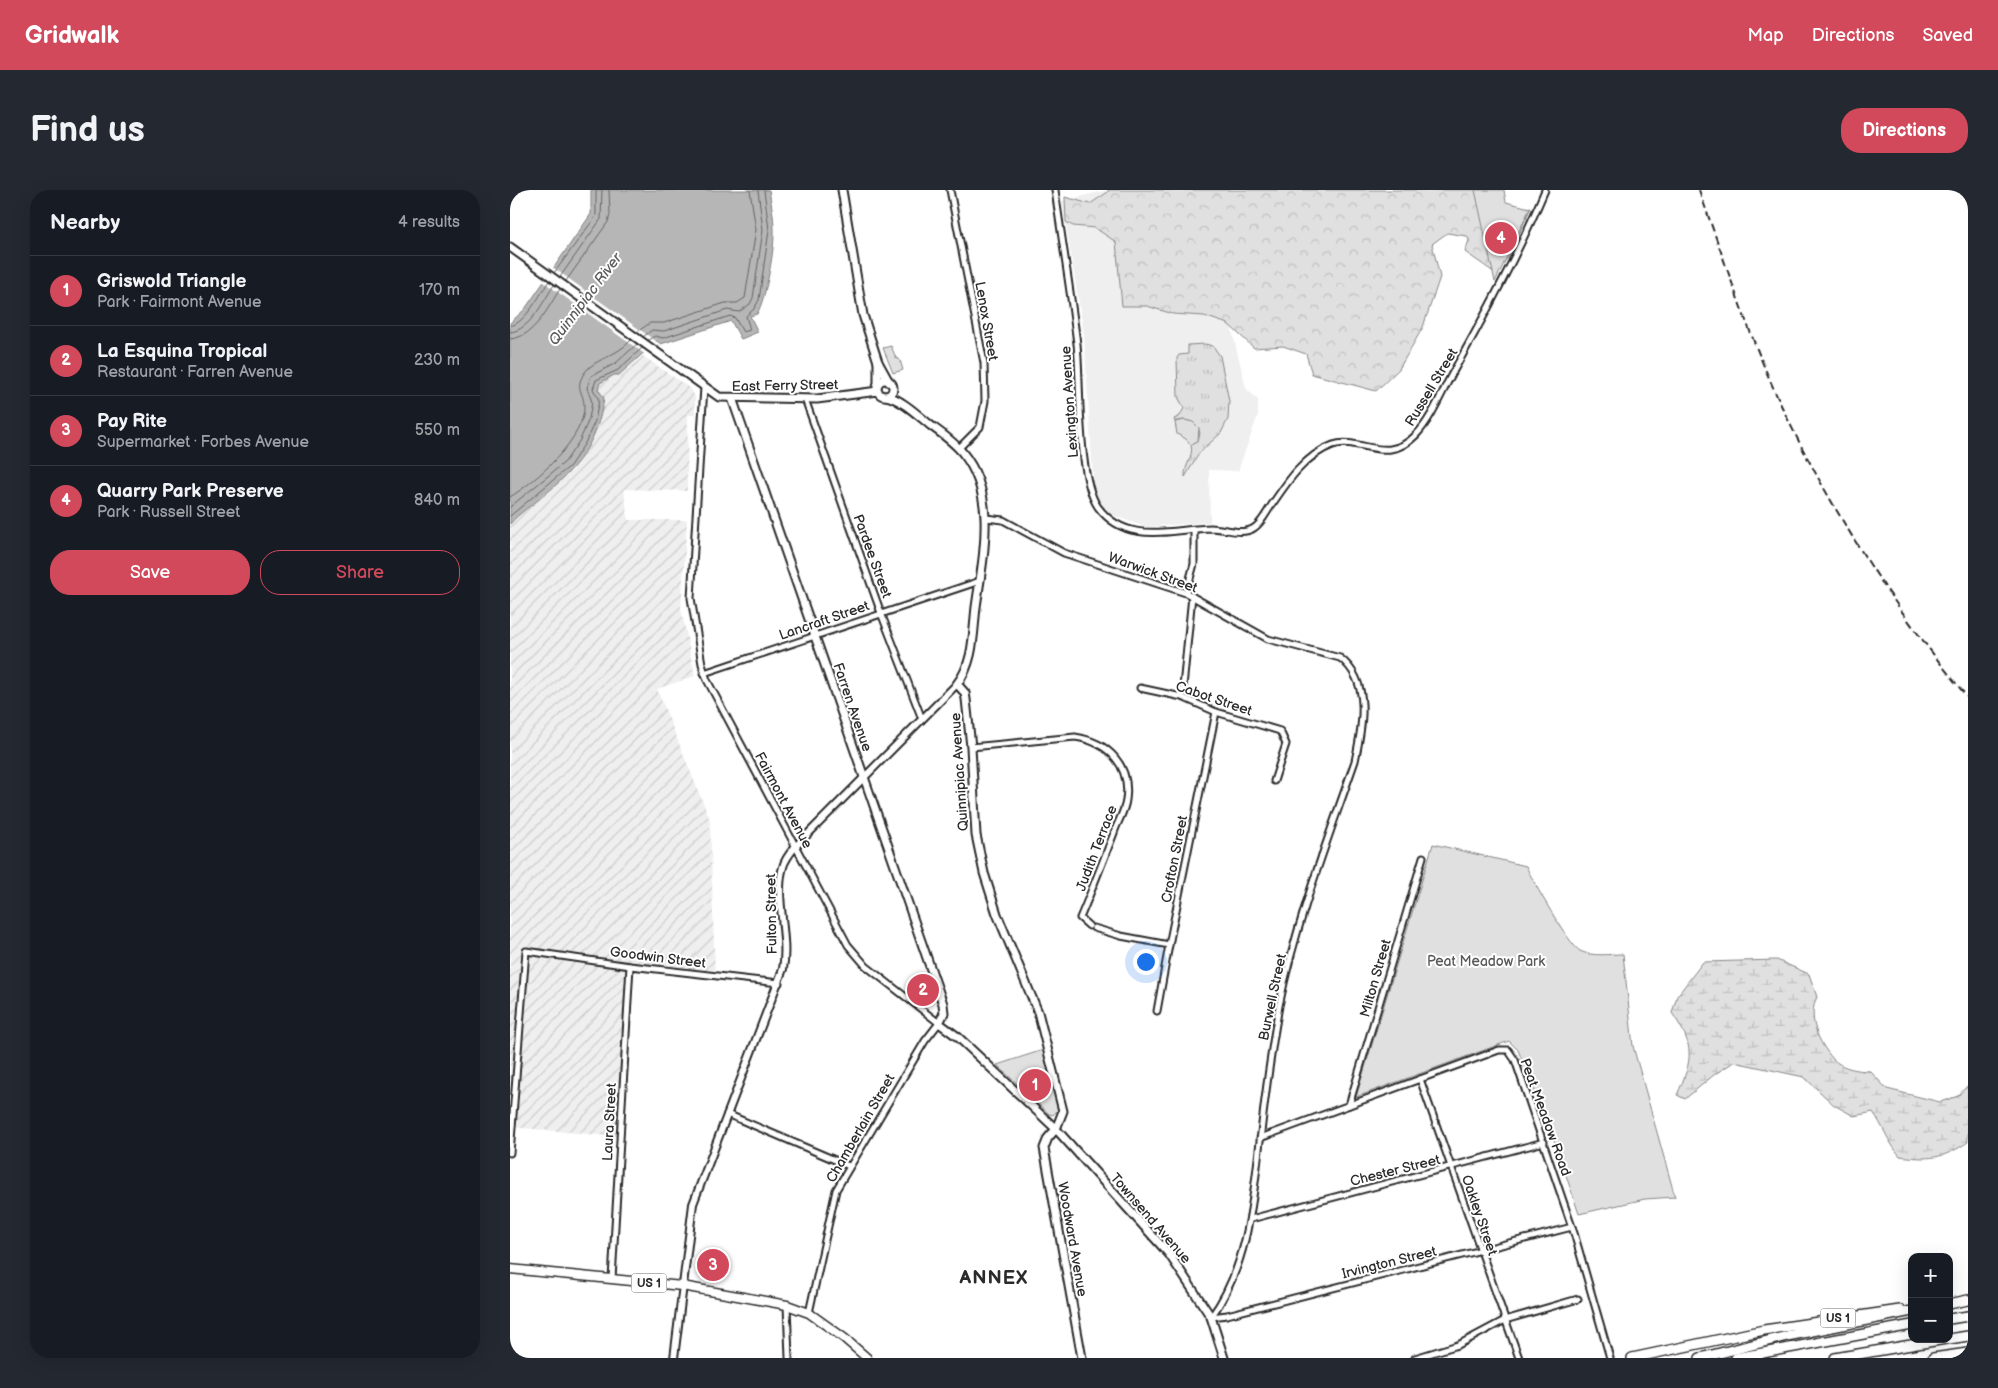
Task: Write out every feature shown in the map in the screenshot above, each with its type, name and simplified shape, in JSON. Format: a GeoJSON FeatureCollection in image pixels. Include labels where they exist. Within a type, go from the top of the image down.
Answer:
{"type":"FeatureCollection","features":[{"type":"Feature","properties":{"kind":"highway"},"geometry":{"type":"LineString","coordinates":[[1953,1302],[1968,1300]]}},
{"type":"Feature","properties":{"kind":"highway"},"geometry":{"type":"LineString","coordinates":[[1700,1358],[1787,1336],[1908,1310]]}},
{"type":"Feature","properties":{"kind":"highway","name":"US 1"},"geometry":{"type":"LineString","coordinates":[[1632,1358],[1764,1330],[1908,1310]]}},
{"type":"Feature","properties":{"kind":"highway"},"geometry":{"type":"LineString","coordinates":[[1953,1318],[1968,1316]]}},
{"type":"Feature","properties":{"kind":"highway"},"geometry":{"type":"LineString","coordinates":[[1736,1358],[1908,1326]]}},
{"type":"Feature","properties":{"kind":"highway"},"geometry":{"type":"LineString","coordinates":[[1953,1338],[1968,1336]]}},
{"type":"Feature","properties":{"kind":"highway"},"geometry":{"type":"LineString","coordinates":[[1835,1358],[1924,1343]]}},
{"type":"Feature","properties":{"kind":"highway"},"geometry":{"type":"LineString","coordinates":[[1933,1358],[1968,1353]]}},
{"type":"Feature","properties":{"kind":"main road"},"geometry":{"type":"LineString","coordinates":[[842,190],[862,309],[878,362],[906,406]]}},
{"type":"Feature","properties":{"kind":"main road","name":"East Ferry Street"},"geometry":{"type":"LineString","coordinates":[[510,247],[719,397],[833,398],[878,387]]}},
{"type":"Feature","properties":{"kind":"main road"},"geometry":{"type":"LineString","coordinates":[[878,362],[878,387],[880,395],[906,406],[959,448],[974,470],[986,518],[970,654],[964,674],[957,684]]}},
{"type":"Feature","properties":{"kind":"main road"},"geometry":{"type":"LineString","coordinates":[[878,387],[883,381],[891,384]]}},
{"type":"Feature","properties":{"kind":"main road"},"geometry":{"type":"LineString","coordinates":[[886,396],[891,393],[891,384]]}},
{"type":"Feature","properties":{"kind":"main road","name":"Farren Avenue"},"geometry":{"type":"LineString","coordinates":[[732,398],[943,1004],[944,1013],[939,1023]]}},
{"type":"Feature","properties":{"kind":"main road","name":"Quinnipiac Avenue"},"geometry":{"type":"LineString","coordinates":[[957,684],[965,693],[971,747],[976,835],[984,873],[997,914],[1038,1012],[1063,1111],[1056,1129]]}},
{"type":"Feature","properties":{"kind":"main road","name":"Fairmont Avenue"},"geometry":{"type":"LineString","coordinates":[[939,1023],[958,1037],[1056,1129]]}},
{"type":"Feature","properties":{"kind":"main road","name":"Townsend Avenue"},"geometry":{"type":"LineString","coordinates":[[1056,1129],[1169,1254],[1211,1317],[1224,1358]]}},
{"type":"Feature","properties":{"kind":"main road","name":"Woodward Avenue"},"geometry":{"type":"LineString","coordinates":[[1056,1129],[1045,1144],[1045,1157],[1082,1358]]}},
{"type":"Feature","properties":{"kind":"main road","name":"US 1"},"geometry":{"type":"LineString","coordinates":[[510,1269],[682,1286],[788,1305],[809,1313],[844,1338],[867,1358]]}},
{"type":"Feature","properties":{"kind":"street","name":"Lenox Street"},"geometry":{"type":"LineString","coordinates":[[950,190],[984,363],[985,402],[980,427],[959,448]]}},
{"type":"Feature","properties":{"kind":"street","name":"Lexington Avenue"},"geometry":{"type":"LineString","coordinates":[[1055,190],[1076,341],[1085,468],[1090,491],[1105,514],[1116,523],[1134,531],[1153,534],[1194,530]]}},
{"type":"Feature","properties":{"kind":"street","name":"Russell Street"},"geometry":{"type":"LineString","coordinates":[[1194,530],[1212,528],[1238,532],[1251,530],[1261,522],[1295,472],[1326,449],[1339,444],[1377,450],[1390,449],[1406,443],[1418,433],[1503,284],[1545,190]]}},
{"type":"Feature","properties":{"kind":"street","name":"Fairmont Avenue"},"geometry":{"type":"LineString","coordinates":[[704,387],[691,598],[704,673],[848,945],[866,966],[939,1023]]}},
{"type":"Feature","properties":{"kind":"street","name":"Pardee Street"},"geometry":{"type":"LineString","coordinates":[[805,399],[881,613],[922,719]]}},
{"type":"Feature","properties":{"kind":"street","name":"Warwick Street"},"geometry":{"type":"LineString","coordinates":[[986,518],[1003,520],[1064,553],[1186,593],[1268,639],[1340,658],[1349,666],[1358,682]]}},
{"type":"Feature","properties":{"kind":"street"},"geometry":{"type":"LineString","coordinates":[[1186,593],[1194,564],[1194,530]]}},
{"type":"Feature","properties":{"kind":"street","name":"Lancraft Street"},"geometry":{"type":"LineString","coordinates":[[704,673],[980,581]]}},
{"type":"Feature","properties":{"kind":"street"},"geometry":{"type":"LineString","coordinates":[[1182,697],[1192,596]]}},
{"type":"Feature","properties":{"kind":"street","name":"Burwell Street"},"geometry":{"type":"LineString","coordinates":[[1211,1317],[1224,1299],[1229,1287],[1251,1219],[1260,1138],[1279,1006],[1311,885],[1358,746],[1362,722],[1362,702],[1358,682]]}},
{"type":"Feature","properties":{"kind":"street","name":"Fulton Street"},"geometry":{"type":"LineString","coordinates":[[674,1358],[693,1204],[783,969],[785,949],[781,878],[785,860],[795,847],[957,684]]}},
{"type":"Feature","properties":{"kind":"street","name":"Cabot Street"},"geometry":{"type":"LineString","coordinates":[[1140,688],[1182,697],[1216,712],[1280,731],[1286,744],[1274,781]]}},
{"type":"Feature","properties":{"kind":"street","name":"Crofton Street"},"geometry":{"type":"LineString","coordinates":[[1157,1011],[1168,945],[1216,712]]}},
{"type":"Feature","properties":{"kind":"street","name":"Judith Terrace"},"geometry":{"type":"LineString","coordinates":[[971,747],[1075,737],[1090,739],[1104,746],[1118,761],[1124,774],[1126,801],[1080,918],[1092,927],[1121,936],[1168,945]]}},
{"type":"Feature","properties":{"kind":"street","name":"Milton Street"},"geometry":{"type":"LineString","coordinates":[[1349,1105],[1423,857]]}},
{"type":"Feature","properties":{"kind":"street","name":"Goodwin Street"},"geometry":{"type":"LineString","coordinates":[[510,1153],[526,951],[630,966],[779,983]]}},
{"type":"Feature","properties":{"kind":"street","name":"Laura Street"},"geometry":{"type":"LineString","coordinates":[[612,1279],[630,966]]}},
{"type":"Feature","properties":{"kind":"street","name":"Chamberlain Street"},"geometry":{"type":"LineString","coordinates":[[809,1313],[836,1190],[925,1040],[939,1023]]}},
{"type":"Feature","properties":{"kind":"street","name":"Peat Meadow Road"},"geometry":{"type":"LineString","coordinates":[[1260,1138],[1498,1050],[1508,1050],[1514,1060],[1544,1142],[1572,1227],[1610,1358]]}},
{"type":"Feature","properties":{"kind":"street","name":"Oakley Street"},"geometry":{"type":"LineString","coordinates":[[1420,1079],[1519,1358]]}},
{"type":"Feature","properties":{"kind":"street"},"geometry":{"type":"LineString","coordinates":[[727,1114],[849,1166]]}},
{"type":"Feature","properties":{"kind":"street","name":"Chester Street"},"geometry":{"type":"LineString","coordinates":[[1251,1219],[1452,1168],[1544,1142]]}},
{"type":"Feature","properties":{"kind":"street","name":"Irvington Street"},"geometry":{"type":"LineString","coordinates":[[1211,1317],[1227,1315],[1572,1227]]}},
{"type":"Feature","properties":{"kind":"street"},"geometry":{"type":"LineString","coordinates":[[1415,1358],[1444,1351],[1505,1320],[1578,1299]]}},
{"type":"Feature","properties":{"kind":"street"},"geometry":{"type":"LineString","coordinates":[[788,1305],[789,1358]]}},
{"type":"Feature","properties":{"kind":"shaded area"},"geometry":{"type":"Polygon","coordinates":[[[1108,190],[1229,190],[1228,314],[1246,388],[1258,400],[1258,415],[1238,471],[1209,470],[1210,522],[1145,527],[1112,515],[1101,504],[1094,492],[1084,334],[1062,201],[1108,190]]]}},
{"type":"Feature","properties":{"kind":"shaded area"},"geometry":{"type":"Polygon","coordinates":[[[643,356],[691,389],[695,397],[695,415],[688,415],[687,491],[624,489],[628,520],[687,520],[681,608],[695,676],[657,689],[710,820],[715,975],[630,967],[619,1137],[512,1127],[510,1153],[510,524],[519,513],[541,498],[574,469],[590,445],[600,422],[597,389],[600,383],[614,375],[620,375],[643,356]]]}},
{"type":"Feature","properties":{"kind":"green space"},"geometry":{"type":"Polygon","coordinates":[[[1108,190],[1489,190],[1498,213],[1531,207],[1510,255],[1495,273],[1465,252],[1469,240],[1467,236],[1447,233],[1432,244],[1440,277],[1423,327],[1399,369],[1376,391],[1312,374],[1306,354],[1283,346],[1254,348],[1228,324],[1204,316],[1173,314],[1147,306],[1122,306],[1116,242],[1095,228],[1073,226],[1066,222],[1065,197],[1090,204],[1108,192],[1108,190]]]}},
{"type":"Feature","properties":{"kind":"green space"},"geometry":{"type":"Polygon","coordinates":[[[1475,190],[1504,190],[1506,202],[1530,208],[1495,282],[1475,190]]]}},
{"type":"Feature","properties":{"kind":"green space"},"geometry":{"type":"Polygon","coordinates":[[[1205,344],[1213,346],[1220,356],[1229,401],[1228,419],[1221,433],[1200,452],[1185,477],[1192,449],[1191,445],[1197,441],[1199,431],[1193,423],[1182,420],[1175,422],[1174,419],[1180,416],[1184,408],[1178,397],[1177,358],[1179,355],[1188,354],[1188,345],[1205,344]]]}},
{"type":"Feature","properties":{"kind":"green space"},"geometry":{"type":"Polygon","coordinates":[[[891,346],[896,358],[900,360],[903,370],[893,373],[883,348],[891,346]]]}},
{"type":"Feature","properties":{"kind":"green space"},"geometry":{"type":"Polygon","coordinates":[[[1185,420],[1193,422],[1199,428],[1198,440],[1191,445],[1186,439],[1177,434],[1175,422],[1185,420]]]}},
{"type":"Feature","properties":{"kind":"green space","name":"Peat Meadow Park"},"geometry":{"type":"Polygon","coordinates":[[[1433,844],[1526,866],[1560,925],[1580,951],[1595,955],[1623,954],[1633,1046],[1675,1197],[1645,1199],[1579,1214],[1551,1131],[1518,1050],[1509,1041],[1356,1097],[1433,844]]]}},
{"type":"Feature","properties":{"kind":"green space"},"geometry":{"type":"Polygon","coordinates":[[[1777,960],[1809,974],[1817,997],[1813,1013],[1816,1029],[1823,1045],[1840,1065],[1870,1071],[1887,1089],[1940,1102],[1958,1096],[1968,1085],[1968,1142],[1951,1152],[1936,1157],[1900,1156],[1873,1112],[1854,1116],[1834,1105],[1804,1077],[1734,1062],[1715,1074],[1685,1099],[1677,1095],[1689,1062],[1689,1053],[1685,1035],[1672,1013],[1677,996],[1703,962],[1777,960]]]}},
{"type":"Feature","properties":{"kind":"green space"},"geometry":{"type":"Polygon","coordinates":[[[1043,1050],[1059,1109],[1053,1115],[1049,1114],[997,1065],[1043,1050]]]}},
{"type":"Feature","properties":{"kind":"water","name":"Quinnipiac River"},"geometry":{"type":"Polygon","coordinates":[[[591,190],[769,190],[774,224],[771,260],[767,285],[760,307],[757,314],[750,316],[758,332],[741,339],[731,321],[661,344],[657,341],[619,375],[614,375],[600,383],[598,389],[604,398],[601,414],[591,442],[584,454],[565,476],[510,524],[510,323],[525,309],[591,214],[591,190]]]}},
{"type":"Feature","properties":{"kind":"pier"},"geometry":{"type":"Polygon","coordinates":[[[551,266],[657,342],[646,355],[541,280],[551,266]]]}},
{"type":"Feature","properties":{"kind":"railway"},"geometry":{"type":"LineString","coordinates":[[1699,190],[1758,352],[1800,444],[1843,521],[1889,594],[1968,698]]}},
{"type":"Feature","properties":{"kind":"place","name":"Quarry Park Preserve"},"geometry":{"type":"Point","coordinates":[1501,238]}},
{"type":"Feature","properties":{"kind":"place","name":"La Esquina Tropical"},"geometry":{"type":"Point","coordinates":[923,990]}},
{"type":"Feature","properties":{"kind":"place","name":"Griswold Triangle"},"geometry":{"type":"Point","coordinates":[1035,1085]}},
{"type":"Feature","properties":{"kind":"place","name":"Pay Rite"},"geometry":{"type":"Point","coordinates":[713,1265]}},
{"type":"Feature","properties":{"kind":"district","name":"ANNEX"},"geometry":{"type":"Point","coordinates":[994,1277]}}]}
